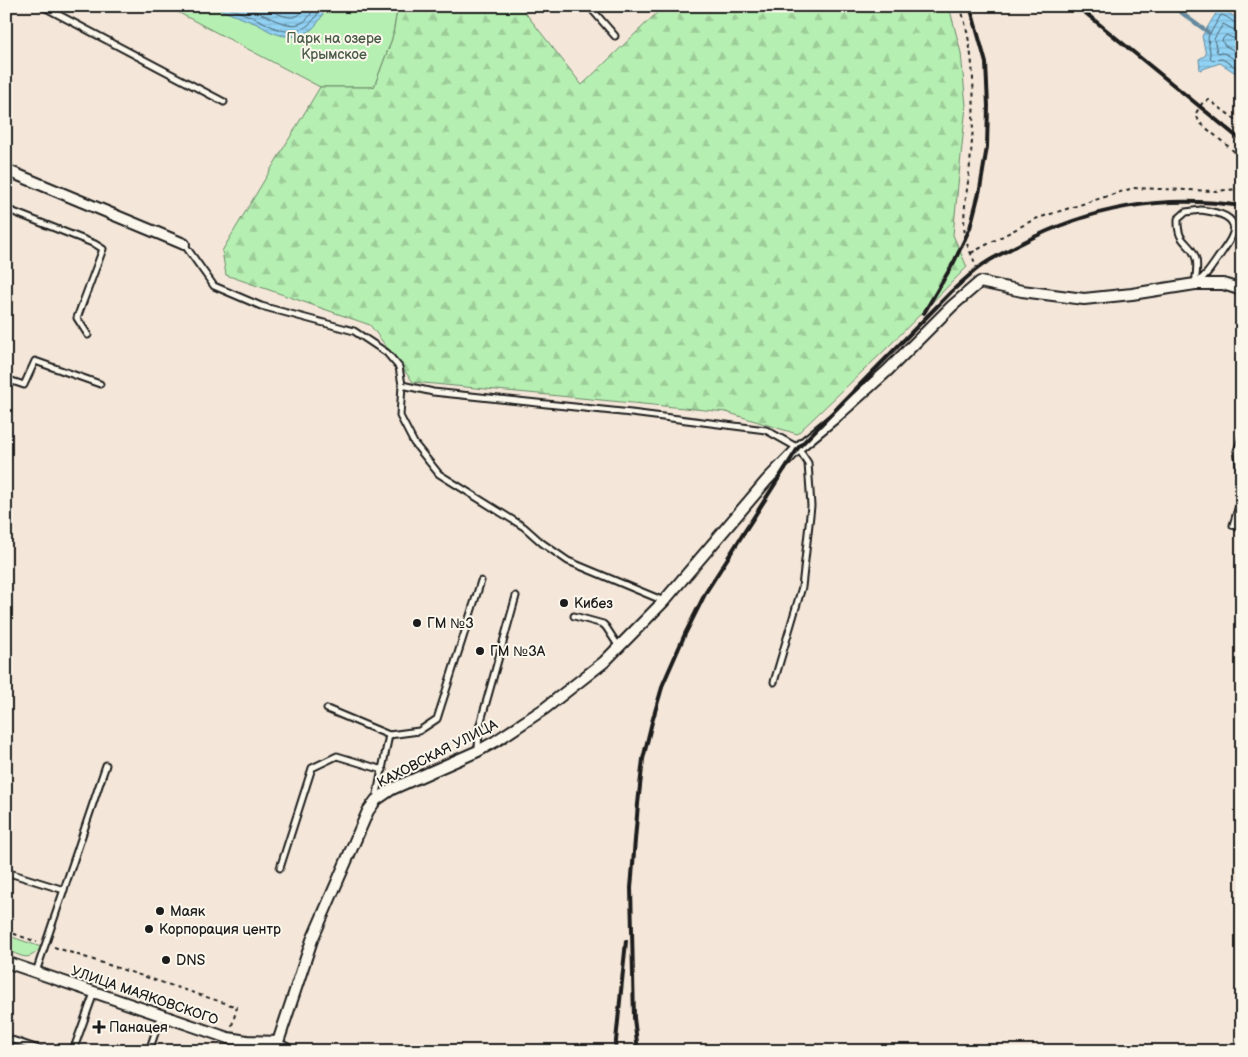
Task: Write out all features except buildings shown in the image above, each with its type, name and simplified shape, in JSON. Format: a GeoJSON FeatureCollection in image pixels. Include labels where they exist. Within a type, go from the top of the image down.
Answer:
{"type":"FeatureCollection","features":[{"type":"Feature","properties":{"kind":"street"},"geometry":{"type":"LineString","coordinates":[[6,170],[184,244]]}},
{"type":"Feature","properties":{"kind":"street"},"geometry":{"type":"LineString","coordinates":[[980,282],[1022,291],[1084,299],[1195,284],[1223,284],[1242,290]]}},
{"type":"Feature","properties":{"kind":"street","name":"КАХОВСКАЯ УЛИЦА"},"geometry":{"type":"LineString","coordinates":[[277,1046],[312,940],[368,811],[376,800],[392,790],[478,751],[544,709],[604,662],[664,600],[767,480],[798,448],[851,404],[952,306],[980,282]]}},
{"type":"Feature","properties":{"kind":"street","name":"УЛИЦА МАЯКОВСКОГО"},"geometry":{"type":"LineString","coordinates":[[6,962],[228,1038],[277,1046]]}},
{"type":"Feature","properties":{"kind":"lane"},"geometry":{"type":"LineString","coordinates":[[42,6],[224,102]]}},
{"type":"Feature","properties":{"kind":"lane"},"geometry":{"type":"LineString","coordinates":[[589,6],[615,36]]}},
{"type":"Feature","properties":{"kind":"lane"},"geometry":{"type":"LineString","coordinates":[[6,210],[95,244],[103,250],[77,318],[88,335]]}},
{"type":"Feature","properties":{"kind":"lane"},"geometry":{"type":"LineString","coordinates":[[1202,210],[1225,214],[1234,229],[1232,238],[1206,276],[1195,284],[1196,259],[1192,249],[1182,241],[1178,230],[1178,219],[1186,212],[1202,210]]}},
{"type":"Feature","properties":{"kind":"lane"},"geometry":{"type":"LineString","coordinates":[[184,244],[214,286],[261,306],[354,331],[387,353],[399,367],[402,385],[400,416],[414,443],[439,474],[524,527],[542,543],[568,561],[664,600]]}},
{"type":"Feature","properties":{"kind":"lane"},"geometry":{"type":"LineString","coordinates":[[6,379],[24,385],[35,361],[100,384]]}},
{"type":"Feature","properties":{"kind":"lane"},"geometry":{"type":"LineString","coordinates":[[402,385],[433,392],[631,413],[766,430],[798,448],[808,463],[811,506],[802,588],[774,682]]}},
{"type":"Feature","properties":{"kind":"lane"},"geometry":{"type":"LineString","coordinates":[[1242,437],[1237,452],[1242,479]]}},
{"type":"Feature","properties":{"kind":"lane"},"geometry":{"type":"LineString","coordinates":[[1242,496],[1233,525],[1242,529]]}},
{"type":"Feature","properties":{"kind":"lane"},"geometry":{"type":"LineString","coordinates":[[327,709],[390,735],[419,731],[437,719],[481,581]]}},
{"type":"Feature","properties":{"kind":"lane"},"geometry":{"type":"LineString","coordinates":[[478,751],[479,728],[516,596]]}},
{"type":"Feature","properties":{"kind":"lane"},"geometry":{"type":"LineString","coordinates":[[574,616],[606,626],[619,647]]}},
{"type":"Feature","properties":{"kind":"lane"},"geometry":{"type":"LineString","coordinates":[[376,800],[390,735]]}},
{"type":"Feature","properties":{"kind":"lane"},"geometry":{"type":"LineString","coordinates":[[280,868],[312,768],[337,756],[383,770]]}},
{"type":"Feature","properties":{"kind":"lane"},"geometry":{"type":"LineString","coordinates":[[36,972],[106,765]]}},
{"type":"Feature","properties":{"kind":"lane"},"geometry":{"type":"LineString","coordinates":[[6,872],[64,890]]}},
{"type":"Feature","properties":{"kind":"lane"},"geometry":{"type":"LineString","coordinates":[[72,1051],[94,993]]}},
{"type":"Feature","properties":{"kind":"lane"},"geometry":{"type":"LineString","coordinates":[[148,1051],[161,1015]]}},
{"type":"Feature","properties":{"kind":"lane"},"geometry":{"type":"LineString","coordinates":[[6,1038],[29,1048],[45,1051]]}},
{"type":"Feature","properties":{"kind":"lane"},"geometry":{"type":"LineString","coordinates":[[277,1046],[296,1051]]}},
{"type":"Feature","properties":{"kind":"path"},"geometry":{"type":"LineString","coordinates":[[960,6],[964,17],[974,79],[973,131],[969,174],[964,198],[965,238],[980,282]]}},
{"type":"Feature","properties":{"kind":"path"},"geometry":{"type":"LineString","coordinates":[[1242,124],[1208,100],[1203,102],[1196,114],[1199,122],[1242,158]]}},
{"type":"Feature","properties":{"kind":"path"},"geometry":{"type":"LineString","coordinates":[[971,253],[1035,219],[1133,188],[1216,190],[1239,189],[1242,186]]}},
{"type":"Feature","properties":{"kind":"path"},"geometry":{"type":"LineString","coordinates":[[6,931],[237,1007],[228,1038]]}},
{"type":"Feature","properties":{"kind":"green space","name":"Парк на озере Крымское"},"geometry":{"type":"Polygon","coordinates":[[[166,6],[398,6],[392,39],[374,87],[320,87],[166,6]]]}},
{"type":"Feature","properties":{"kind":"green space"},"geometry":{"type":"Polygon","coordinates":[[[398,6],[520,6],[582,85],[664,6],[949,6],[961,53],[966,106],[953,235],[967,267],[887,348],[797,434],[726,412],[413,382],[370,325],[226,275],[222,251],[320,87],[374,87],[392,39],[398,6]]]}},
{"type":"Feature","properties":{"kind":"green space"},"geometry":{"type":"Polygon","coordinates":[[[6,935],[41,947],[29,957],[21,956],[6,950],[6,935]]]}},
{"type":"Feature","properties":{"kind":"water"},"geometry":{"type":"Polygon","coordinates":[[[213,6],[326,6],[323,15],[313,28],[307,33],[292,37],[272,32],[213,6]]]}},
{"type":"Feature","properties":{"kind":"water"},"geometry":{"type":"Polygon","coordinates":[[[1218,10],[1225,10],[1242,22],[1242,77],[1220,63],[1200,70],[1199,59],[1206,55],[1202,36],[1218,10]]]}},
{"type":"Feature","properties":{"kind":"waterway"},"geometry":{"type":"LineString","coordinates":[[1172,6],[1209,33]]}},
{"type":"Feature","properties":{"kind":"railway"},"geometry":{"type":"LineString","coordinates":[[924,313],[954,262],[970,228],[980,189],[987,147],[986,63],[970,6]]}},
{"type":"Feature","properties":{"kind":"railway"},"geometry":{"type":"LineString","coordinates":[[1077,6],[1242,141]]}},
{"type":"Feature","properties":{"kind":"railway"},"geometry":{"type":"LineString","coordinates":[[638,1051],[634,1018],[631,888],[643,759],[652,722],[663,684],[706,592],[798,448],[951,292],[977,269],[997,256],[1047,231],[1073,221],[1128,207],[1155,203],[1184,202],[1242,206]]}},
{"type":"Feature","properties":{"kind":"railway"},"geometry":{"type":"LineString","coordinates":[[615,1051],[626,941]]}},
{"type":"Feature","properties":{"kind":"place","name":"Кибез"},"geometry":{"type":"Point","coordinates":[564,603]}},
{"type":"Feature","properties":{"kind":"place","name":"ГМ №3"},"geometry":{"type":"Point","coordinates":[417,623]}},
{"type":"Feature","properties":{"kind":"place","name":"ГМ №3А"},"geometry":{"type":"Point","coordinates":[480,651]}},
{"type":"Feature","properties":{"kind":"place","name":"Маяк"},"geometry":{"type":"Point","coordinates":[160,911]}},
{"type":"Feature","properties":{"kind":"place","name":"Корпорация центр"},"geometry":{"type":"Point","coordinates":[149,929]}},
{"type":"Feature","properties":{"kind":"place","name":"DNS"},"geometry":{"type":"Point","coordinates":[166,960]}},
{"type":"Feature","properties":{"kind":"place","name":"Панацея"},"geometry":{"type":"Point","coordinates":[99,1027]}}]}
